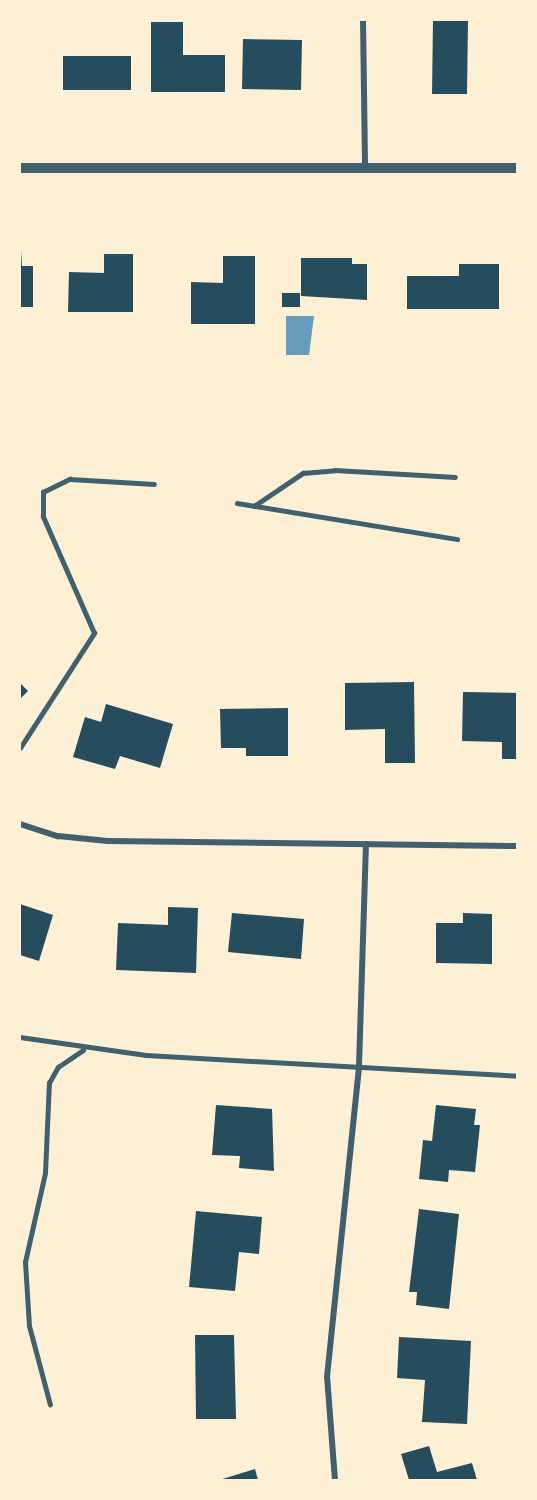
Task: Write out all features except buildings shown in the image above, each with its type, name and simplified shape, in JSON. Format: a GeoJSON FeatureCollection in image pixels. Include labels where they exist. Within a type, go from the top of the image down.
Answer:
{"type":"FeatureCollection","features":[{"type":"Feature","properties":{"kind":"street"},"geometry":{"type":"LineString","coordinates":[[363,20],[365,168]]}},
{"type":"Feature","properties":{"kind":"street"},"geometry":{"type":"LineString","coordinates":[[20,168],[518,168]]}},
{"type":"Feature","properties":{"kind":"street"},"geometry":{"type":"LineString","coordinates":[[20,824],[58,836],[108,842],[518,846]]}},
{"type":"Feature","properties":{"kind":"street"},"geometry":{"type":"LineString","coordinates":[[335,1480],[327,1377],[360,1066],[366,844]]}},
{"type":"Feature","properties":{"kind":"lane"},"geometry":{"type":"LineString","coordinates":[[254,507],[303,473],[335,470],[455,477]]}},
{"type":"Feature","properties":{"kind":"lane"},"geometry":{"type":"LineString","coordinates":[[20,748],[94,633],[43,517],[44,492],[70,479],[154,484]]}},
{"type":"Feature","properties":{"kind":"lane"},"geometry":{"type":"LineString","coordinates":[[237,504],[457,539]]}},
{"type":"Feature","properties":{"kind":"lane"},"geometry":{"type":"LineString","coordinates":[[20,1037],[84,1050],[518,1076]]}},
{"type":"Feature","properties":{"kind":"lane"},"geometry":{"type":"LineString","coordinates":[[50,1405],[29,1326],[26,1262],[45,1173],[49,1083],[58,1067],[84,1050]]}},
{"type":"Feature","properties":{"kind":"water"},"geometry":{"type":"Polygon","coordinates":[[[286,316],[314,316],[309,355],[286,355],[286,316]]]}}]}
